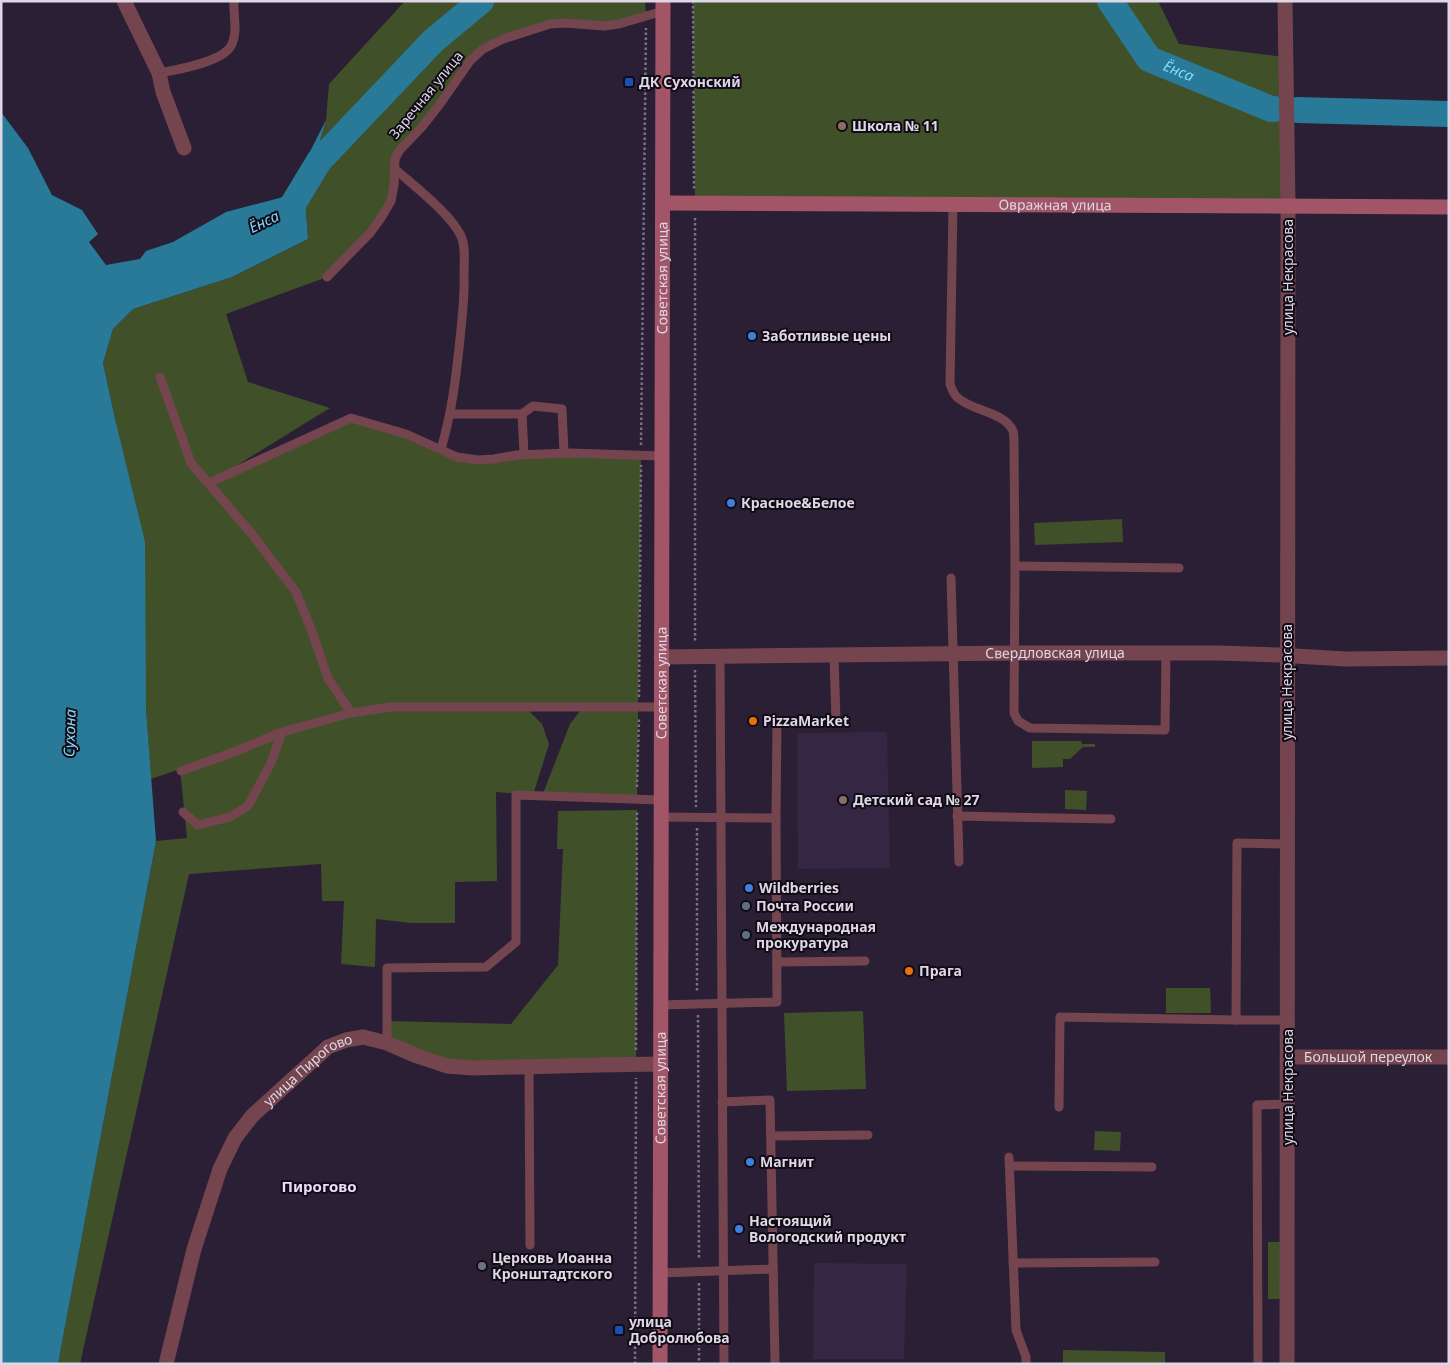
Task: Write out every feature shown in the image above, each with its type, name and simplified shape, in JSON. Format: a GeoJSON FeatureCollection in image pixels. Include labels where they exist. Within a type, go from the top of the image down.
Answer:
{"type":"FeatureCollection","features":[{"type":"Feature","properties":{"kind":"main road","name":"Советская улица"},"geometry":{"type":"LineString","coordinates":[[660,1364],[663,6]]}},
{"type":"Feature","properties":{"kind":"main road","name":"Овражная улица"},"geometry":{"type":"LineString","coordinates":[[663,203],[1449,207]]}},
{"type":"Feature","properties":{"kind":"street"},"geometry":{"type":"LineString","coordinates":[[124,1],[159,73],[184,148]]}},
{"type":"Feature","properties":{"kind":"street","name":"улица Некрасова"},"geometry":{"type":"LineString","coordinates":[[1285,1],[1288,206],[1287,1364]]}},
{"type":"Feature","properties":{"kind":"street","name":"Свердловская улица"},"geometry":{"type":"LineString","coordinates":[[661,657],[1218,653],[1346,659],[1449,658]]}},
{"type":"Feature","properties":{"kind":"street","name":"улица Пирогово"},"geometry":{"type":"LineString","coordinates":[[166,1364],[194,1249],[220,1169],[235,1138],[252,1116],[328,1047],[346,1040],[363,1038],[387,1043],[447,1066],[474,1068],[660,1064]]}},
{"type":"Feature","properties":{"kind":"street","name":"Большой переулок"},"geometry":{"type":"LineString","coordinates":[[1288,1057],[1449,1057]]}},
{"type":"Feature","properties":{"kind":"lane"},"geometry":{"type":"LineString","coordinates":[[159,73],[184,69],[227,52],[232,44],[235,32],[234,1]]}},
{"type":"Feature","properties":{"kind":"lane","name":"Заречная улица"},"geometry":{"type":"LineString","coordinates":[[327,277],[370,233],[391,201],[395,159],[399,151],[422,127],[470,61],[483,49],[504,39],[550,24],[565,23],[604,26],[619,24],[646,16],[663,6]]}},
{"type":"Feature","properties":{"kind":"lane"},"geometry":{"type":"LineString","coordinates":[[394,168],[446,215],[462,238],[465,297],[456,386],[441,449]]}},
{"type":"Feature","properties":{"kind":"lane"},"geometry":{"type":"LineString","coordinates":[[953,205],[950,384],[958,398],[970,406],[988,412],[1005,421],[1012,430],[1014,443],[1016,566],[1014,713],[1018,721],[1030,728],[1165,730],[1166,653]]}},
{"type":"Feature","properties":{"kind":"lane"},"geometry":{"type":"LineString","coordinates":[[160,377],[191,463],[251,533],[296,592],[328,678],[351,713]]}},
{"type":"Feature","properties":{"kind":"lane"},"geometry":{"type":"LineString","coordinates":[[450,414],[522,414],[533,406],[562,409],[564,453]]}},
{"type":"Feature","properties":{"kind":"lane"},"geometry":{"type":"LineString","coordinates":[[522,414],[524,454]]}},
{"type":"Feature","properties":{"kind":"lane"},"geometry":{"type":"LineString","coordinates":[[208,483],[351,418],[406,434],[457,457],[478,460],[524,454],[564,453],[662,456]]}},
{"type":"Feature","properties":{"kind":"lane"},"geometry":{"type":"LineString","coordinates":[[1016,566],[1178,568]]}},
{"type":"Feature","properties":{"kind":"lane"},"geometry":{"type":"LineString","coordinates":[[951,578],[959,862]]}},
{"type":"Feature","properties":{"kind":"lane"},"geometry":{"type":"LineString","coordinates":[[660,1005],[777,1002],[776,818],[778,723],[836,722],[834,655]]}},
{"type":"Feature","properties":{"kind":"lane"},"geometry":{"type":"LineString","coordinates":[[720,656],[724,1364]]}},
{"type":"Feature","properties":{"kind":"lane"},"geometry":{"type":"LineString","coordinates":[[181,771],[282,732],[351,713],[391,707],[661,707]]}},
{"type":"Feature","properties":{"kind":"lane"},"geometry":{"type":"LineString","coordinates":[[183,812],[198,825],[230,817],[248,806],[271,763],[282,732]]}},
{"type":"Feature","properties":{"kind":"lane"},"geometry":{"type":"LineString","coordinates":[[387,1043],[387,968],[486,967],[516,942],[516,795],[660,800]]}},
{"type":"Feature","properties":{"kind":"lane"},"geometry":{"type":"LineString","coordinates":[[958,816],[1111,819]]}},
{"type":"Feature","properties":{"kind":"lane"},"geometry":{"type":"LineString","coordinates":[[660,817],[776,818]]}},
{"type":"Feature","properties":{"kind":"lane"},"geometry":{"type":"LineString","coordinates":[[1236,1020],[1237,843],[1288,844]]}},
{"type":"Feature","properties":{"kind":"lane"},"geometry":{"type":"LineString","coordinates":[[777,962],[865,961]]}},
{"type":"Feature","properties":{"kind":"lane"},"geometry":{"type":"LineString","coordinates":[[1059,1107],[1060,1017],[1288,1020]]}},
{"type":"Feature","properties":{"kind":"lane"},"geometry":{"type":"LineString","coordinates":[[529,1067],[530,1245]]}},
{"type":"Feature","properties":{"kind":"lane"},"geometry":{"type":"LineString","coordinates":[[722,1102],[770,1100],[775,1364]]}},
{"type":"Feature","properties":{"kind":"lane"},"geometry":{"type":"LineString","coordinates":[[1258,1364],[1257,1105],[1288,1104]]}},
{"type":"Feature","properties":{"kind":"lane"},"geometry":{"type":"LineString","coordinates":[[770,1136],[868,1135]]}},
{"type":"Feature","properties":{"kind":"lane"},"geometry":{"type":"LineString","coordinates":[[1026,1364],[1026,1357],[1016,1330],[1010,1161],[1152,1168]]}},
{"type":"Feature","properties":{"kind":"lane"},"geometry":{"type":"LineString","coordinates":[[1013,1263],[1155,1262]]}},
{"type":"Feature","properties":{"kind":"lane"},"geometry":{"type":"LineString","coordinates":[[660,1273],[773,1269]]}},
{"type":"Feature","properties":{"kind":"path"},"geometry":{"type":"LineString","coordinates":[[693,1],[698,994]]}},
{"type":"Feature","properties":{"kind":"path"},"geometry":{"type":"LineString","coordinates":[[636,1364],[637,799],[646,16]]}},
{"type":"Feature","properties":{"kind":"path"},"geometry":{"type":"LineString","coordinates":[[698,1014],[699,1364]]}},
{"type":"Feature","properties":{"kind":"shaded area","name":"Детский сад № 27"},"geometry":{"type":"Polygon","coordinates":[[[887,732],[890,868],[798,869],[797,733],[887,732]]]}},
{"type":"Feature","properties":{"kind":"shaded area"},"geometry":{"type":"Polygon","coordinates":[[[814,1263],[907,1264],[904,1359],[813,1359],[814,1263]]]}},
{"type":"Feature","properties":{"kind":"green space"},"geometry":{"type":"Polygon","coordinates":[[[405,1],[645,1],[646,17],[619,24],[565,23],[483,49],[399,151],[391,201],[327,277],[226,314],[248,382],[330,408],[213,480],[351,418],[457,457],[641,455],[637,799],[542,796],[570,724],[583,707],[526,708],[542,724],[549,744],[533,795],[496,792],[497,881],[455,882],[455,923],[411,923],[376,919],[375,967],[341,964],[344,901],[322,901],[321,864],[189,874],[80,1364],[58,1364],[156,841],[187,838],[180,769],[151,779],[146,709],[116,423],[103,363],[113,329],[133,309],[232,277],[308,239],[304,184],[319,161],[316,154],[326,120],[329,84],[405,1]]]}},
{"type":"Feature","properties":{"kind":"green space"},"geometry":{"type":"Polygon","coordinates":[[[693,1],[1158,1],[1179,44],[1285,57],[1288,207],[695,203],[693,1]]]}},
{"type":"Feature","properties":{"kind":"green space"},"geometry":{"type":"Polygon","coordinates":[[[1122,519],[1123,542],[1035,545],[1034,523],[1122,519]]]}},
{"type":"Feature","properties":{"kind":"green space"},"geometry":{"type":"Polygon","coordinates":[[[1032,741],[1081,741],[1082,744],[1095,744],[1095,747],[1083,747],[1070,759],[1063,759],[1063,767],[1032,768],[1032,741]]]}},
{"type":"Feature","properties":{"kind":"green space"},"geometry":{"type":"Polygon","coordinates":[[[1065,790],[1087,791],[1086,810],[1065,809],[1065,790]]]}},
{"type":"Feature","properties":{"kind":"green space"},"geometry":{"type":"Polygon","coordinates":[[[637,810],[636,1064],[473,1068],[387,1043],[387,1021],[511,1024],[558,965],[563,849],[557,849],[558,811],[637,810]]]}},
{"type":"Feature","properties":{"kind":"green space"},"geometry":{"type":"Polygon","coordinates":[[[1166,988],[1210,988],[1211,1013],[1166,1013],[1166,988]]]}},
{"type":"Feature","properties":{"kind":"green space"},"geometry":{"type":"Polygon","coordinates":[[[863,1011],[866,1089],[787,1091],[784,1013],[863,1011]]]}},
{"type":"Feature","properties":{"kind":"green space"},"geometry":{"type":"Polygon","coordinates":[[[1095,1131],[1121,1132],[1120,1151],[1094,1150],[1095,1131]]]}},
{"type":"Feature","properties":{"kind":"green space"},"geometry":{"type":"Polygon","coordinates":[[[1268,1242],[1281,1242],[1281,1299],[1268,1299],[1268,1242]]]}},
{"type":"Feature","properties":{"kind":"green space"},"geometry":{"type":"Polygon","coordinates":[[[1063,1350],[1165,1352],[1165,1364],[1063,1364],[1063,1350]]]}},
{"type":"Feature","properties":{"kind":"water","name":"Сухона"},"geometry":{"type":"Polygon","coordinates":[[[1,112],[28,148],[52,195],[82,210],[98,234],[89,242],[106,265],[140,259],[146,251],[173,242],[226,212],[283,197],[292,187],[326,120],[316,154],[319,161],[304,184],[308,239],[232,277],[133,309],[113,329],[103,363],[145,542],[146,709],[156,841],[58,1364],[1,1364],[1,112]]]}},
{"type":"Feature","properties":{"kind":"waterway","name":"Ёнса"},"geometry":{"type":"LineString","coordinates":[[283,213],[290,209],[319,161],[433,41],[481,1]]}},
{"type":"Feature","properties":{"kind":"waterway","name":"Ёнса"},"geometry":{"type":"LineString","coordinates":[[1110,1],[1149,59],[1274,109]]}},
{"type":"Feature","properties":{"kind":"waterway","name":"Ёнса"},"geometry":{"type":"LineString","coordinates":[[1298,110],[1449,114]]}},
{"type":"Feature","properties":{"kind":"place","name":"ДК Сухонский"},"geometry":{"type":"Point","coordinates":[629,82]}},
{"type":"Feature","properties":{"kind":"place","name":"Школа № 11"},"geometry":{"type":"Point","coordinates":[842,126]}},
{"type":"Feature","properties":{"kind":"place","name":"Заботливые цены"},"geometry":{"type":"Point","coordinates":[752,336]}},
{"type":"Feature","properties":{"kind":"place","name":"Красное&Белое"},"geometry":{"type":"Point","coordinates":[731,503]}},
{"type":"Feature","properties":{"kind":"place","name":"PizzaMarket"},"geometry":{"type":"Point","coordinates":[753,721]}},
{"type":"Feature","properties":{"kind":"place","name":"Детский сад № 27"},"geometry":{"type":"Point","coordinates":[843,800]}},
{"type":"Feature","properties":{"kind":"place","name":"Wildberries"},"geometry":{"type":"Point","coordinates":[749,888]}},
{"type":"Feature","properties":{"kind":"place","name":"Почта России"},"geometry":{"type":"Point","coordinates":[746,906]}},
{"type":"Feature","properties":{"kind":"place","name":"Международная прокуратура"},"geometry":{"type":"Point","coordinates":[746,935]}},
{"type":"Feature","properties":{"kind":"place","name":"Прага"},"geometry":{"type":"Point","coordinates":[909,971]}},
{"type":"Feature","properties":{"kind":"place","name":"Магнит"},"geometry":{"type":"Point","coordinates":[750,1162]}},
{"type":"Feature","properties":{"kind":"place","name":"Настоящий Вологодский продукт"},"geometry":{"type":"Point","coordinates":[739,1229]}},
{"type":"Feature","properties":{"kind":"place","name":"Церковь Иоанна Кронштадтского"},"geometry":{"type":"Point","coordinates":[482,1266]}},
{"type":"Feature","properties":{"kind":"place","name":"улица Добролюбова"},"geometry":{"type":"Point","coordinates":[619,1330]}},
{"type":"Feature","properties":{"kind":"district","name":"Пирогово"},"geometry":{"type":"Point","coordinates":[319,1187]}}]}
